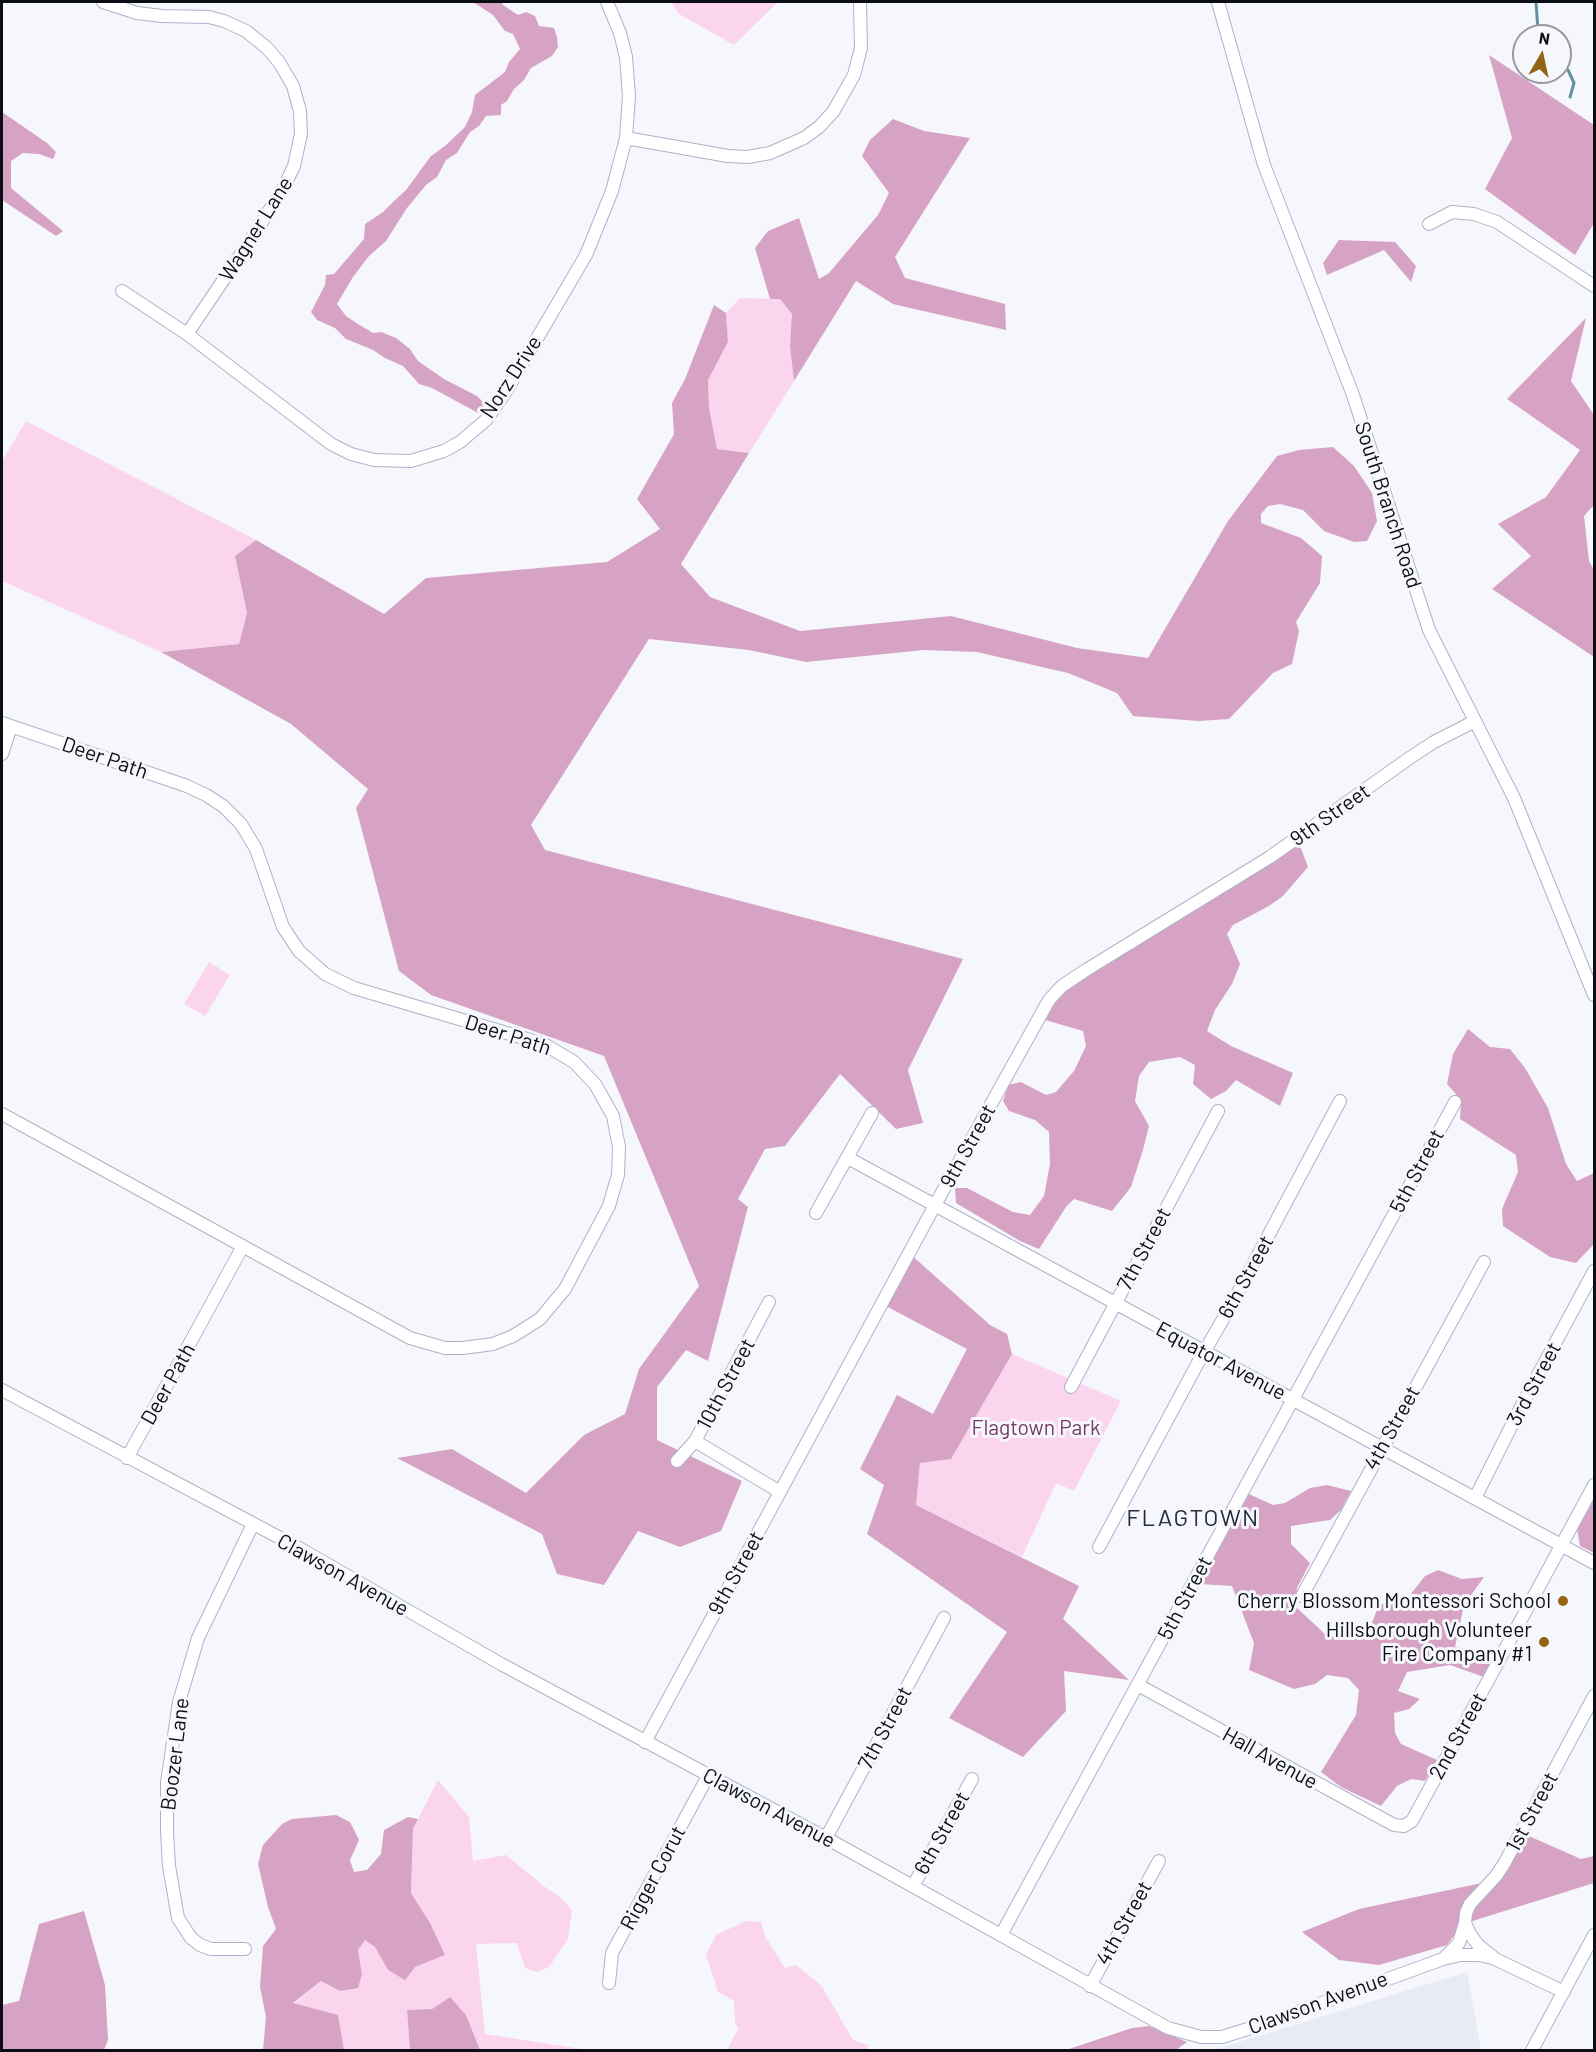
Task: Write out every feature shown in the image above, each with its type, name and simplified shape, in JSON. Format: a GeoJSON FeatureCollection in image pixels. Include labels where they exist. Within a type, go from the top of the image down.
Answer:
{"type":"FeatureCollection","features":[{"type":"Feature","properties":{"kind":"street","name":"Wagner Lane"},"geometry":{"type":"LineString","coordinates":[[103,2],[136,13],[208,17],[246,31],[267,48],[279,62],[293,86],[299,105],[301,134],[294,166],[264,219],[188,334]]}},
{"type":"Feature","properties":{"kind":"street","name":"Norz Drive"},"geometry":{"type":"LineString","coordinates":[[122,291],[188,334],[312,431],[351,454],[393,462],[426,458],[467,438],[486,420],[505,393],[586,255],[612,191],[626,138],[629,96],[626,57],[620,33],[607,2]]}},
{"type":"Feature","properties":{"kind":"street"},"geometry":{"type":"LineString","coordinates":[[626,138],[728,156],[748,157],[770,153],[804,138],[819,127],[833,112],[854,75],[861,48],[860,2]]}},
{"type":"Feature","properties":{"kind":"street","name":"South Branch Road"},"geometry":{"type":"LineString","coordinates":[[1218,2],[1264,165],[1356,404],[1420,606],[1440,653],[1514,798],[1594,995]]}},
{"type":"Feature","properties":{"kind":"street"},"geometry":{"type":"LineString","coordinates":[[1429,224],[1452,212],[1474,214],[1497,222],[1594,286]]}},
{"type":"Feature","properties":{"kind":"street","name":"9th Street"},"geometry":{"type":"LineString","coordinates":[[645,1742],[1049,999],[1062,986],[1270,858],[1434,742],[1475,721]]}},
{"type":"Feature","properties":{"kind":"street","name":"Deer Path"},"geometry":{"type":"LineString","coordinates":[[2,754],[6,724],[179,783],[206,795],[223,806],[248,835],[262,863],[283,927],[299,951],[311,963],[325,974],[354,988],[544,1044],[560,1053],[585,1072],[606,1101],[613,1116],[619,1147],[618,1175],[615,1191],[603,1218],[565,1289],[552,1306],[527,1329],[496,1343],[445,1348],[410,1338],[2,1114]]}},
{"type":"Feature","properties":{"kind":"street","name":"6th Street"},"geometry":{"type":"LineString","coordinates":[[1099,1547],[1340,1101]]}},
{"type":"Feature","properties":{"kind":"street","name":"5th Street"},"geometry":{"type":"LineString","coordinates":[[1000,1935],[1455,1102]]}},
{"type":"Feature","properties":{"kind":"street","name":"7th Street"},"geometry":{"type":"LineString","coordinates":[[1071,1387],[1218,1111]]}},
{"type":"Feature","properties":{"kind":"street"},"geometry":{"type":"LineString","coordinates":[[816,1213],[872,1113]]}},
{"type":"Feature","properties":{"kind":"street","name":"Equator Avenue"},"geometry":{"type":"LineString","coordinates":[[848,1158],[1594,1563]]}},
{"type":"Feature","properties":{"kind":"street","name":"Deer Path"},"geometry":{"type":"LineString","coordinates":[[127,1458],[243,1246]]}},
{"type":"Feature","properties":{"kind":"street","name":"4th Street"},"geometry":{"type":"LineString","coordinates":[[1302,1596],[1484,1262]]}},
{"type":"Feature","properties":{"kind":"street","name":"3rd Street"},"geometry":{"type":"LineString","coordinates":[[1475,1498],[1594,1271]]}},
{"type":"Feature","properties":{"kind":"street","name":"10th Street"},"geometry":{"type":"LineString","coordinates":[[677,1461],[695,1441],[769,1302]]}},
{"type":"Feature","properties":{"kind":"street","name":"Clawson Avenue"},"geometry":{"type":"LineString","coordinates":[[2,1390],[299,1548],[501,1664],[826,1838],[1168,2028],[1201,2037],[1221,2037],[1268,2023],[1443,1959],[1470,1955],[1493,1958],[1564,1992]]}},
{"type":"Feature","properties":{"kind":"street"},"geometry":{"type":"LineString","coordinates":[[695,1441],[780,1492]]}},
{"type":"Feature","properties":{"kind":"street","name":"2nd Street"},"geometry":{"type":"LineString","coordinates":[[1404,1826],[1412,1821],[1594,1485]]}},
{"type":"Feature","properties":{"kind":"street","name":"Boozer Lane"},"geometry":{"type":"LineString","coordinates":[[244,1949],[211,1949],[200,1945],[191,1938],[178,1918],[169,1866],[167,1783],[179,1702],[198,1638],[253,1524]]}},
{"type":"Feature","properties":{"kind":"street","name":"7th Street"},"geometry":{"type":"LineString","coordinates":[[826,1838],[944,1618]]}},
{"type":"Feature","properties":{"kind":"street","name":"Hall Avenue"},"geometry":{"type":"LineString","coordinates":[[1138,1685],[1394,1825],[1404,1826]]}},
{"type":"Feature","properties":{"kind":"street","name":"1st Street"},"geometry":{"type":"LineString","coordinates":[[1443,1959],[1459,1943],[1470,1904],[1504,1864],[1594,1696]]}},
{"type":"Feature","properties":{"kind":"street","name":"Rigger Corut"},"geometry":{"type":"LineString","coordinates":[[609,1983],[612,1953],[708,1776]]}},
{"type":"Feature","properties":{"kind":"street","name":"6th Street"},"geometry":{"type":"LineString","coordinates":[[913,1886],[972,1779]]}},
{"type":"Feature","properties":{"kind":"street","name":"4th Street"},"geometry":{"type":"LineString","coordinates":[[1090,1986],[1158,1861]]}},
{"type":"Feature","properties":{"kind":"street"},"geometry":{"type":"LineString","coordinates":[[1465,1923],[1478,1946],[1493,1958]]}},
{"type":"Feature","properties":{"kind":"street"},"geometry":{"type":"LineString","coordinates":[[1532,2050],[1594,1935]]}},
{"type":"Feature","properties":{"kind":"shaded area"},"geometry":{"type":"Polygon","coordinates":[[[473,2],[502,2],[518,15],[526,12],[535,16],[539,26],[554,28],[558,47],[552,56],[531,68],[507,101],[501,105],[501,115],[486,116],[479,126],[470,132],[457,153],[446,160],[437,177],[426,185],[407,208],[386,241],[369,256],[337,304],[346,316],[358,324],[373,333],[381,332],[396,338],[410,349],[418,361],[444,379],[477,396],[485,404],[480,414],[432,388],[419,384],[403,366],[346,339],[335,328],[317,320],[311,312],[325,285],[326,275],[334,274],[364,239],[365,224],[383,212],[406,190],[431,156],[465,127],[472,112],[475,95],[505,72],[509,62],[520,49],[513,34],[505,31],[493,15],[473,2]]]}},
{"type":"Feature","properties":{"kind":"shaded area"},"geometry":{"type":"Polygon","coordinates":[[[1489,55],[1512,70],[1512,84],[1532,84],[1594,125],[1594,223],[1575,255],[1485,189],[1512,138],[1489,55]]]}},
{"type":"Feature","properties":{"kind":"shaded area"},"geometry":{"type":"Polygon","coordinates":[[[2,112],[47,143],[56,152],[53,159],[39,154],[23,153],[11,161],[11,188],[63,231],[56,236],[2,200],[2,112]]]}},
{"type":"Feature","properties":{"kind":"shaded area"},"geometry":{"type":"Polygon","coordinates":[[[893,119],[924,131],[970,138],[895,257],[905,278],[1005,304],[1006,330],[893,304],[856,281],[794,381],[790,347],[792,314],[780,299],[770,299],[755,248],[768,231],[799,218],[819,279],[829,273],[878,215],[889,193],[862,156],[870,140],[893,119]]]}},
{"type":"Feature","properties":{"kind":"shaded area"},"geometry":{"type":"Polygon","coordinates":[[[1339,240],[1395,242],[1416,266],[1411,282],[1384,250],[1327,275],[1323,263],[1339,240]]]}},
{"type":"Feature","properties":{"kind":"shaded area"},"geometry":{"type":"Polygon","coordinates":[[[714,305],[726,313],[728,342],[708,380],[709,408],[717,449],[749,453],[681,564],[710,597],[800,631],[951,616],[1077,648],[1148,658],[1228,521],[1277,456],[1299,450],[1333,447],[1354,466],[1372,493],[1377,521],[1367,541],[1354,542],[1324,531],[1303,510],[1280,504],[1268,506],[1261,514],[1261,523],[1301,538],[1322,556],[1320,583],[1296,622],[1299,631],[1292,664],[1273,673],[1229,719],[1198,721],[1133,716],[1117,693],[1068,673],[977,652],[924,650],[806,662],[749,650],[649,639],[531,825],[545,850],[963,959],[908,1070],[923,1123],[896,1129],[840,1074],[785,1146],[765,1149],[738,1199],[748,1207],[708,1361],[686,1350],[657,1387],[657,1440],[742,1481],[721,1531],[680,1547],[638,1531],[604,1585],[557,1574],[542,1534],[397,1458],[452,1449],[526,1493],[584,1435],[625,1414],[639,1369],[699,1286],[604,1056],[431,995],[399,971],[356,808],[368,789],[291,724],[161,652],[239,644],[247,613],[235,556],[256,540],[384,614],[426,578],[607,562],[660,529],[637,499],[674,434],[672,403],[685,379],[714,305]]]}},
{"type":"Feature","properties":{"kind":"shaded area"},"geometry":{"type":"Polygon","coordinates":[[[1586,318],[1571,381],[1594,415],[1594,505],[1584,516],[1589,561],[1594,570],[1594,657],[1492,589],[1531,556],[1498,524],[1546,497],[1580,450],[1507,399],[1586,318]]]}},
{"type":"Feature","properties":{"kind":"shaded area"},"geometry":{"type":"Polygon","coordinates":[[[1299,843],[1308,867],[1283,896],[1233,925],[1227,934],[1240,964],[1232,984],[1215,1010],[1207,1031],[1231,1046],[1293,1073],[1280,1106],[1236,1080],[1226,1091],[1211,1099],[1193,1084],[1195,1065],[1180,1057],[1149,1062],[1139,1076],[1135,1101],[1149,1126],[1131,1187],[1112,1211],[1074,1199],[1066,1207],[1039,1249],[1020,1241],[956,1203],[955,1188],[967,1188],[1013,1212],[1030,1215],[1044,1196],[1050,1164],[1049,1132],[1035,1120],[1009,1111],[1003,1101],[1008,1085],[1021,1082],[1046,1095],[1056,1092],[1074,1071],[1086,1046],[1083,1031],[1042,1019],[1066,987],[1299,843]]]}},
{"type":"Feature","properties":{"kind":"shaded area"},"geometry":{"type":"Polygon","coordinates":[[[1468,1029],[1490,1047],[1510,1049],[1525,1068],[1548,1108],[1566,1164],[1577,1181],[1594,1173],[1594,1244],[1576,1263],[1550,1257],[1503,1226],[1502,1209],[1518,1172],[1516,1155],[1460,1119],[1461,1100],[1447,1084],[1453,1054],[1468,1029]]]}},
{"type":"Feature","properties":{"kind":"shaded area"},"geometry":{"type":"Polygon","coordinates":[[[909,1253],[990,1325],[1007,1334],[1012,1354],[951,1459],[920,1463],[916,1505],[1079,1586],[1063,1619],[1129,1680],[1064,1671],[1066,1711],[1023,1757],[949,1718],[1007,1632],[867,1534],[884,1485],[860,1469],[897,1395],[933,1414],[967,1349],[884,1305],[909,1253]]]}},
{"type":"Feature","properties":{"kind":"shaded area"},"geometry":{"type":"Polygon","coordinates":[[[1327,1485],[1351,1491],[1341,1510],[1330,1520],[1291,1526],[1291,1544],[1310,1563],[1297,1588],[1296,1607],[1326,1635],[1354,1638],[1371,1625],[1379,1605],[1410,1595],[1425,1576],[1438,1570],[1462,1579],[1484,1577],[1464,1605],[1455,1647],[1495,1652],[1484,1677],[1450,1665],[1407,1672],[1398,1691],[1420,1699],[1409,1709],[1394,1713],[1395,1733],[1401,1744],[1437,1760],[1425,1781],[1411,1779],[1397,1786],[1381,1806],[1341,1787],[1321,1772],[1356,1715],[1359,1690],[1348,1678],[1327,1675],[1315,1684],[1294,1689],[1249,1670],[1254,1643],[1232,1586],[1200,1584],[1249,1494],[1273,1505],[1285,1503],[1310,1488],[1327,1485]]]}},
{"type":"Feature","properties":{"kind":"shaded area"},"geometry":{"type":"Polygon","coordinates":[[[1594,1496],[1594,1553],[1580,1546],[1577,1529],[1594,1496]]]}},
{"type":"Feature","properties":{"kind":"shaded area"},"geometry":{"type":"Polygon","coordinates":[[[336,1815],[350,1822],[359,1840],[350,1860],[354,1872],[367,1870],[381,1854],[384,1830],[408,1817],[418,1819],[413,1829],[411,1893],[430,1923],[445,1955],[415,1967],[405,1980],[388,1970],[375,1947],[365,1940],[358,1950],[362,1974],[358,1988],[340,1991],[321,1981],[293,2003],[338,2015],[344,2050],[263,2050],[266,2017],[260,1987],[263,1946],[276,1929],[268,1907],[258,1864],[263,1845],[282,1824],[292,1819],[336,1815]]]}},
{"type":"Feature","properties":{"kind":"shaded area"},"geometry":{"type":"Polygon","coordinates":[[[1522,1833],[1581,1859],[1594,1856],[1594,1883],[1463,1924],[1447,1945],[1379,1965],[1339,1960],[1302,1932],[1359,1909],[1496,1880],[1522,1833]]]}},
{"type":"Feature","properties":{"kind":"shaded area"},"geometry":{"type":"Polygon","coordinates":[[[84,1911],[105,1985],[108,2040],[104,2050],[2,2050],[2,2005],[19,2001],[39,1924],[84,1911]]]}},
{"type":"Feature","properties":{"kind":"shaded area"},"geometry":{"type":"Polygon","coordinates":[[[1467,1972],[1481,2050],[1213,2050],[1467,1972]]]}},
{"type":"Feature","properties":{"kind":"shaded area"},"geometry":{"type":"Polygon","coordinates":[[[450,1997],[466,2015],[480,2050],[410,2050],[407,2010],[432,2009],[450,1997]]]}},
{"type":"Feature","properties":{"kind":"shaded area"},"geometry":{"type":"Polygon","coordinates":[[[1149,2026],[1187,2042],[1176,2050],[1066,2050],[1132,2028],[1149,2026]]]}},
{"type":"Feature","properties":{"kind":"green space"},"geometry":{"type":"Polygon","coordinates":[[[671,2],[778,2],[734,45],[679,14],[671,2]]]}},
{"type":"Feature","properties":{"kind":"green space"},"geometry":{"type":"Polygon","coordinates":[[[740,298],[780,299],[793,314],[790,347],[794,381],[749,453],[717,449],[709,408],[708,380],[728,342],[726,313],[740,298]]]}},
{"type":"Feature","properties":{"kind":"green space"},"geometry":{"type":"Polygon","coordinates":[[[26,421],[256,540],[235,556],[247,613],[239,644],[161,652],[2,581],[2,461],[26,421]]]}},
{"type":"Feature","properties":{"kind":"green space"},"geometry":{"type":"Polygon","coordinates":[[[209,962],[230,975],[205,1016],[184,1004],[209,962]]]}},
{"type":"Feature","properties":{"kind":"green space","name":"Flagtown Park"},"geometry":{"type":"Polygon","coordinates":[[[1012,1354],[1121,1401],[1074,1491],[1056,1483],[1022,1557],[916,1505],[920,1463],[951,1459],[1012,1354]]]}},
{"type":"Feature","properties":{"kind":"green space"},"geometry":{"type":"Polygon","coordinates":[[[438,1780],[469,1817],[473,1861],[506,1855],[560,1897],[572,1910],[568,1939],[549,1967],[537,1972],[525,1968],[517,1943],[476,1944],[485,2034],[588,2050],[480,2050],[466,2015],[450,1997],[432,2009],[407,2010],[410,2050],[344,2050],[338,2015],[293,2004],[321,1981],[340,1991],[362,1974],[358,1950],[365,1940],[375,1947],[388,1970],[415,1967],[444,1955],[430,1923],[411,1893],[413,1829],[438,1780]]]}},
{"type":"Feature","properties":{"kind":"green space"},"geometry":{"type":"Polygon","coordinates":[[[746,1921],[761,1922],[766,1938],[785,1968],[796,1965],[821,1985],[853,2040],[868,2045],[868,2050],[727,2050],[738,2029],[735,2023],[734,2001],[718,1992],[706,1955],[716,1935],[746,1921]]]}},
{"type":"Feature","properties":{"kind":"waterway"},"geometry":{"type":"LineString","coordinates":[[1536,2],[1538,24]]}},
{"type":"Feature","properties":{"kind":"waterway"},"geometry":{"type":"LineString","coordinates":[[1570,97],[1574,83],[1572,79]]}},
{"type":"Feature","properties":{"kind":"place","name":"Cherry Blossom Montessori School"},"geometry":{"type":"Point","coordinates":[1563,1601]}},
{"type":"Feature","properties":{"kind":"place","name":"Hillsborough Volunteer Fire Company #1"},"geometry":{"type":"Point","coordinates":[1544,1642]}},
{"type":"Feature","properties":{"kind":"district","name":"FLAGTOWN"},"geometry":{"type":"Point","coordinates":[1193,1518]}}]}
